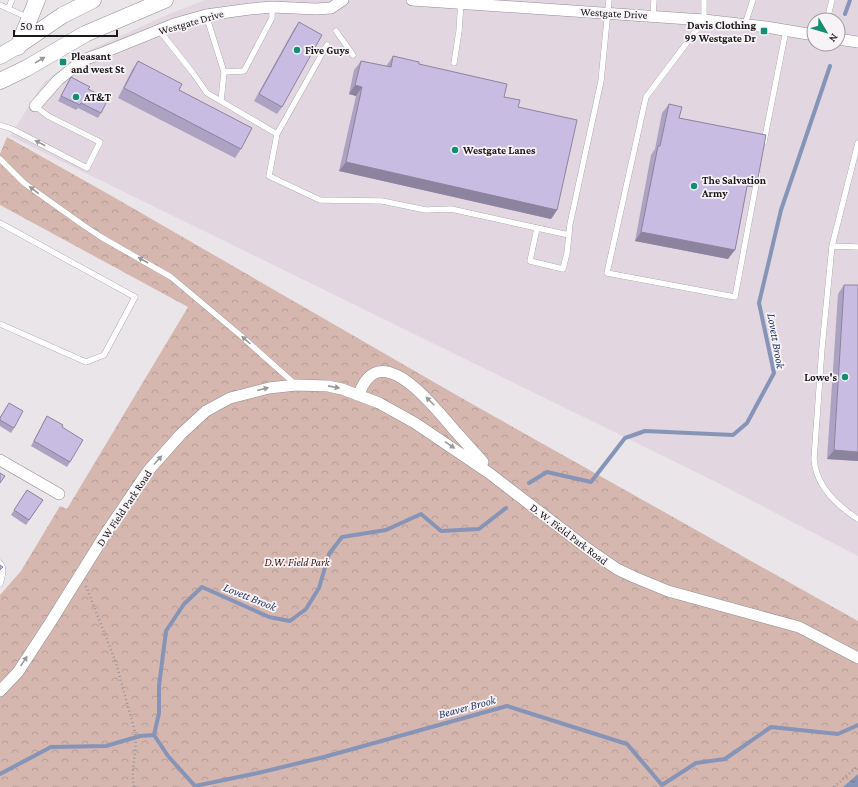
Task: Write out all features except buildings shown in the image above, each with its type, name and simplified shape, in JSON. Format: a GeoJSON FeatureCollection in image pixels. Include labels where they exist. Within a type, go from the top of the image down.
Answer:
{"type":"FeatureCollection","features":[{"type":"Feature","properties":{"kind":"main road"},"geometry":{"type":"LineString","coordinates":[[0,93],[3,79],[19,46],[37,0]]}},
{"type":"Feature","properties":{"kind":"main road"},"geometry":{"type":"LineString","coordinates":[[0,56],[19,46],[62,15],[93,0]]}},
{"type":"Feature","properties":{"kind":"main road"},"geometry":{"type":"LineString","coordinates":[[3,79],[27,68],[85,34],[165,0]]}},
{"type":"Feature","properties":{"kind":"street","name":"Westgate Drive"},"geometry":{"type":"LineString","coordinates":[[35,106],[58,80],[83,60],[159,30],[206,15],[237,10],[272,7],[326,9],[334,8],[343,0]]}},
{"type":"Feature","properties":{"kind":"street","name":"Westgate Drive"},"geometry":{"type":"LineString","coordinates":[[412,0],[654,15],[744,24],[806,34]]}},
{"type":"Feature","properties":{"kind":"street"},"geometry":{"type":"LineString","coordinates":[[846,40],[858,42]]}},
{"type":"Feature","properties":{"kind":"street"},"geometry":{"type":"LineString","coordinates":[[358,394],[365,380],[376,372],[393,374],[403,379],[422,393],[433,404],[458,435],[503,482]]}},
{"type":"Feature","properties":{"kind":"street","name":"D. W. Field Park Road"},"geometry":{"type":"LineString","coordinates":[[296,384],[328,386],[358,394],[379,403],[415,423],[470,458],[503,482],[588,549],[618,569],[634,577],[668,591],[799,627],[858,658]]}},
{"type":"Feature","properties":{"kind":"street","name":"D W Field Park Road"},"geometry":{"type":"LineString","coordinates":[[0,692],[18,672],[108,530],[148,471],[181,434],[206,411],[230,398],[269,388],[296,384]]}},
{"type":"Feature","properties":{"kind":"street"},"geometry":{"type":"LineString","coordinates":[[0,460],[59,494]]}},
{"type":"Feature","properties":{"kind":"lane"},"geometry":{"type":"LineString","coordinates":[[8,9],[12,0]]}},
{"type":"Feature","properties":{"kind":"lane"},"geometry":{"type":"LineString","coordinates":[[537,228],[530,262],[563,269],[567,253],[570,224],[601,81],[609,0]]}},
{"type":"Feature","properties":{"kind":"lane"},"geometry":{"type":"LineString","coordinates":[[654,0],[654,15]]}},
{"type":"Feature","properties":{"kind":"lane"},"geometry":{"type":"LineString","coordinates":[[704,0],[704,20],[646,97],[607,273],[734,297],[759,171]]}},
{"type":"Feature","properties":{"kind":"lane"},"geometry":{"type":"LineString","coordinates":[[744,24],[753,0]]}},
{"type":"Feature","properties":{"kind":"lane"},"geometry":{"type":"LineString","coordinates":[[829,12],[832,0]]}},
{"type":"Feature","properties":{"kind":"lane"},"geometry":{"type":"LineString","coordinates":[[454,63],[459,31],[461,2]]}},
{"type":"Feature","properties":{"kind":"lane"},"geometry":{"type":"LineString","coordinates":[[0,5],[30,18]]}},
{"type":"Feature","properties":{"kind":"lane"},"geometry":{"type":"LineString","coordinates":[[224,72],[244,71],[272,18],[272,7]]}},
{"type":"Feature","properties":{"kind":"lane"},"geometry":{"type":"LineString","coordinates":[[206,15],[224,72],[221,101]]}},
{"type":"Feature","properties":{"kind":"lane"},"geometry":{"type":"LineString","coordinates":[[159,30],[193,72],[207,93],[277,134]]}},
{"type":"Feature","properties":{"kind":"lane"},"geometry":{"type":"LineString","coordinates":[[763,148],[786,30]]}},
{"type":"Feature","properties":{"kind":"lane"},"geometry":{"type":"LineString","coordinates":[[336,31],[353,55]]}},
{"type":"Feature","properties":{"kind":"lane"},"geometry":{"type":"LineString","coordinates":[[327,44],[277,134],[269,176],[320,200],[382,201],[426,210],[450,209],[569,235]]}},
{"type":"Feature","properties":{"kind":"lane"},"geometry":{"type":"LineString","coordinates":[[0,125],[12,128],[87,168],[100,142],[48,116],[35,106]]}},
{"type":"Feature","properties":{"kind":"lane"},"geometry":{"type":"LineString","coordinates":[[858,143],[832,246],[822,348],[814,459],[814,468],[826,492],[841,507],[858,519]]}},
{"type":"Feature","properties":{"kind":"lane"},"geometry":{"type":"LineString","coordinates":[[0,160],[24,183],[83,225],[171,277],[296,384]]}},
{"type":"Feature","properties":{"kind":"lane"},"geometry":{"type":"LineString","coordinates":[[0,223],[135,297],[104,355],[86,362],[0,324]]}},
{"type":"Feature","properties":{"kind":"lane"},"geometry":{"type":"LineString","coordinates":[[832,246],[858,248]]}},
{"type":"Feature","properties":{"kind":"lane"},"geometry":{"type":"LineString","coordinates":[[0,563],[2,565],[3,572],[0,584]]}},
{"type":"Feature","properties":{"kind":"path"},"geometry":{"type":"LineString","coordinates":[[81,574],[116,663],[135,732],[137,744],[133,764],[134,787]]}},
{"type":"Feature","properties":{"kind":"path"},"geometry":{"type":"LineString","coordinates":[[834,787],[858,766]]}},
{"type":"Feature","properties":{"kind":"shaded area"},"geometry":{"type":"Polygon","coordinates":[[[205,0],[858,0],[858,556],[712,480],[10,136],[44,82],[90,50],[169,14],[205,0]]]}},
{"type":"Feature","properties":{"kind":"green space","name":"D.W. Field Park"},"geometry":{"type":"Polygon","coordinates":[[[7,137],[465,400],[858,621],[858,787],[0,787],[0,595],[21,571],[60,506],[67,509],[188,307],[0,205],[0,154],[7,137]]]}},
{"type":"Feature","properties":{"kind":"water"},"geometry":{"type":"Polygon","coordinates":[[[858,774],[858,787],[843,787],[858,774]]]}},
{"type":"Feature","properties":{"kind":"waterway","name":"Lovett Brook"},"geometry":{"type":"LineString","coordinates":[[846,12],[850,0]]}},
{"type":"Feature","properties":{"kind":"waterway","name":"Lovett Brook"},"geometry":{"type":"LineString","coordinates":[[529,483],[547,472],[591,482],[625,438],[645,431],[733,435],[747,423],[774,373],[759,303],[781,210],[830,66]]}},
{"type":"Feature","properties":{"kind":"waterway","name":"Lovett Brook"},"geometry":{"type":"LineString","coordinates":[[154,735],[159,713],[159,686],[166,631],[184,604],[202,587],[269,617],[290,621],[306,609],[319,588],[329,554],[342,537],[386,530],[421,514],[441,531],[479,529],[506,508]]}},
{"type":"Feature","properties":{"kind":"waterway","name":"Beaver Brook"},"geometry":{"type":"LineString","coordinates":[[0,774],[51,747],[106,746],[140,736],[154,735],[168,756],[195,786],[324,757],[507,706],[627,744],[662,785],[696,763],[725,759],[771,727],[838,734],[858,725]]}},
{"type":"Feature","properties":{"kind":"place","name":"Davis Clothing 99 Westgate Dr"},"geometry":{"type":"Point","coordinates":[764,31]}},
{"type":"Feature","properties":{"kind":"place","name":"Five Guys"},"geometry":{"type":"Point","coordinates":[297,50]}},
{"type":"Feature","properties":{"kind":"place","name":"Pleasant and west St"},"geometry":{"type":"Point","coordinates":[63,62]}},
{"type":"Feature","properties":{"kind":"place","name":"AT&T"},"geometry":{"type":"Point","coordinates":[76,97]}},
{"type":"Feature","properties":{"kind":"place","name":"Westgate Lanes"},"geometry":{"type":"Point","coordinates":[455,150]}},
{"type":"Feature","properties":{"kind":"place","name":"The Salvation Army"},"geometry":{"type":"Point","coordinates":[694,186]}},
{"type":"Feature","properties":{"kind":"place","name":"Lowe's"},"geometry":{"type":"Point","coordinates":[845,377]}}]}
